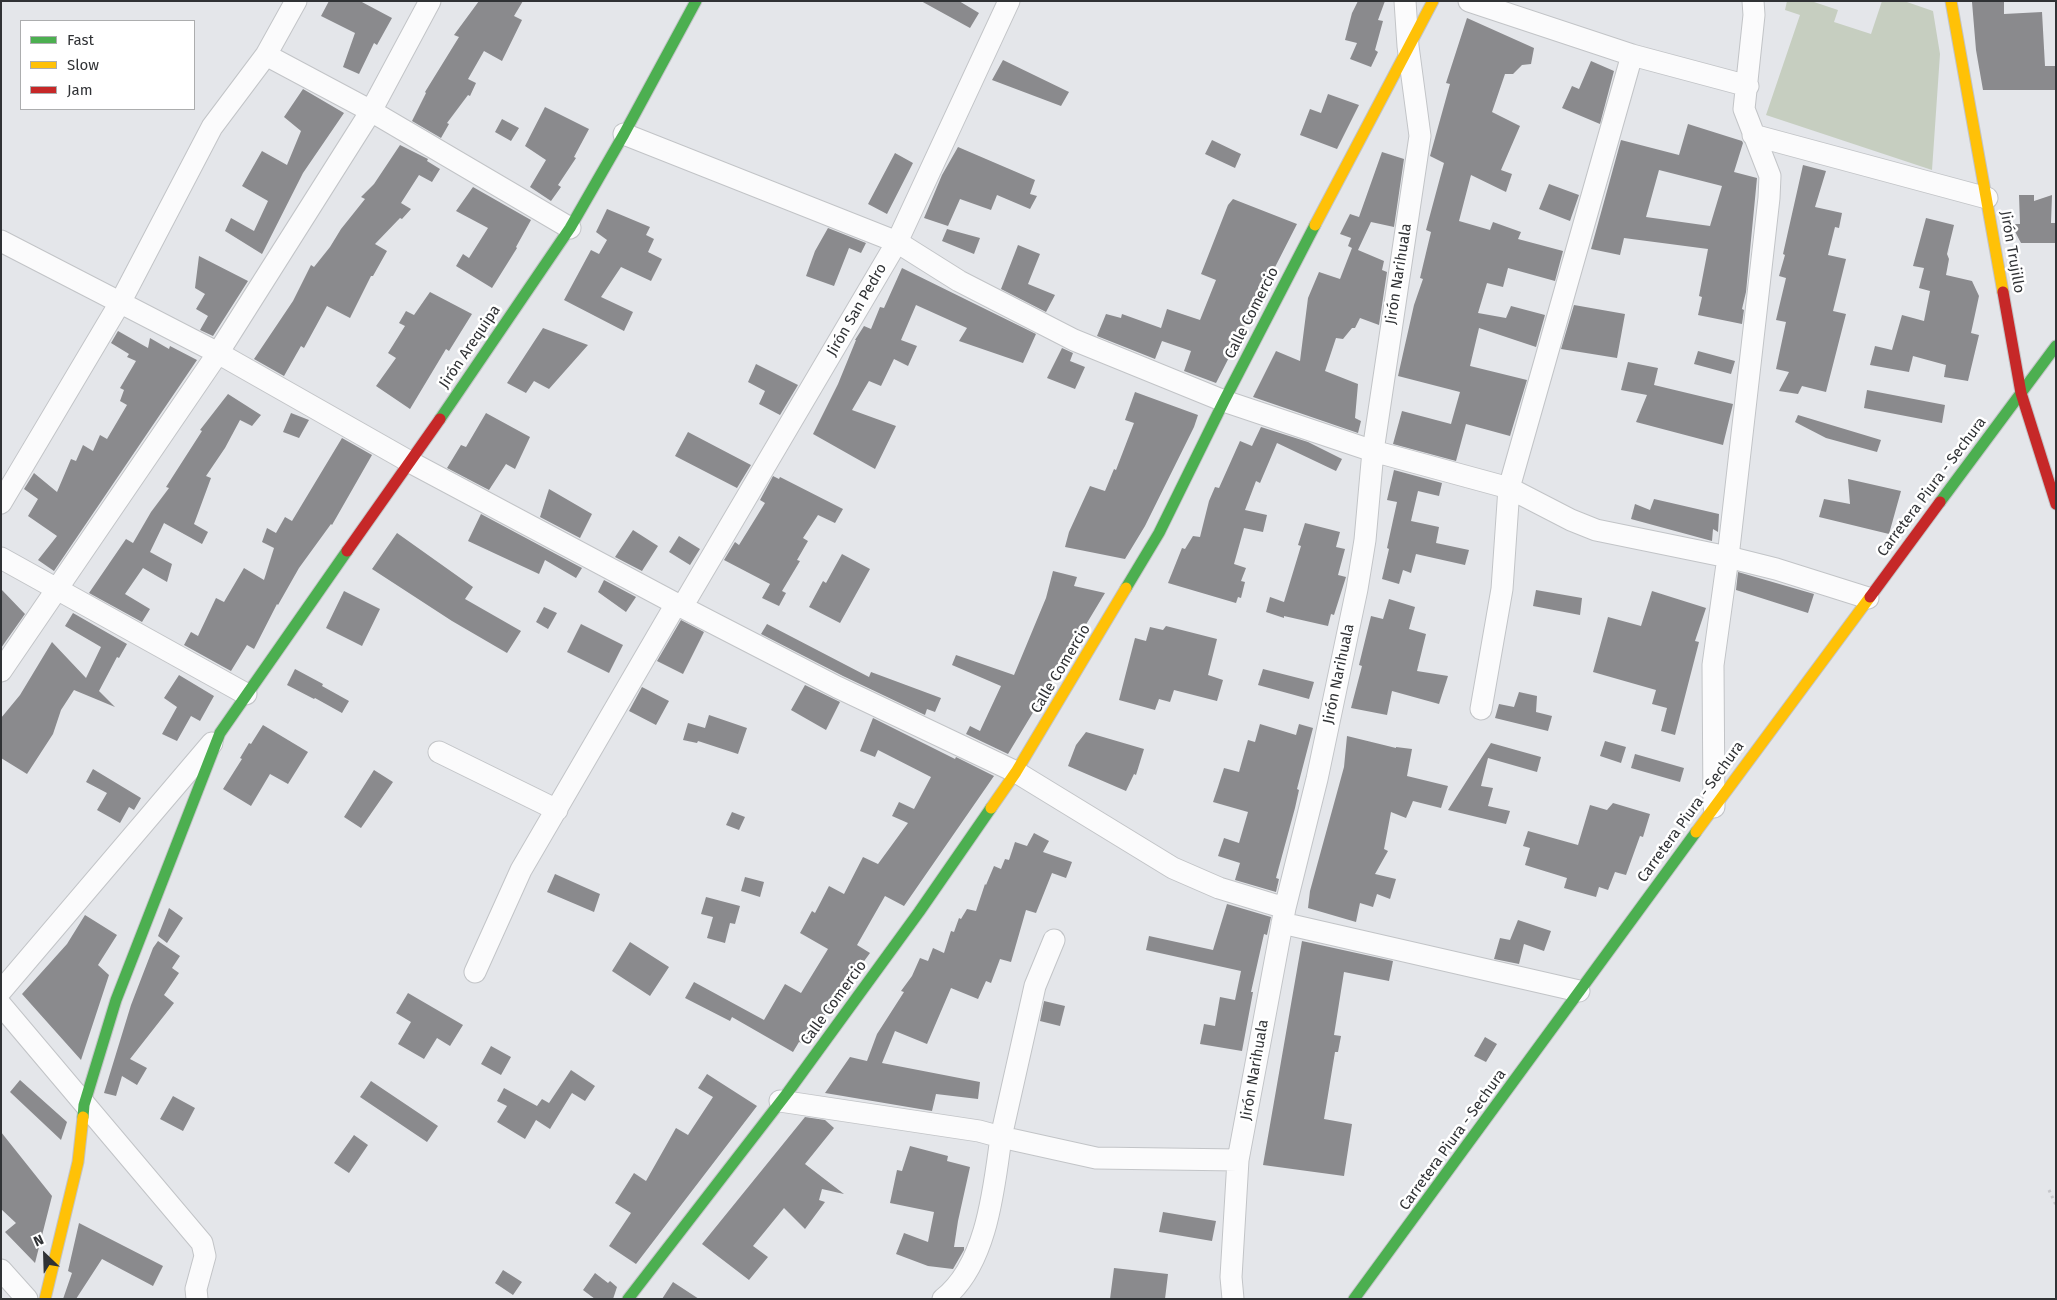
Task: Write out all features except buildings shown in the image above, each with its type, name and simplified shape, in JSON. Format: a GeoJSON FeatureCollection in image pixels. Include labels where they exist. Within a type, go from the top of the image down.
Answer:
{"type":"FeatureCollection","features":[{"type":"Feature","properties":{"kind":"street"},"geometry":{"type":"LineString","coordinates":[[1,503],[121,301],[212,127],[266,55],[296,1]]}},
{"type":"Feature","properties":{"kind":"street"},"geometry":{"type":"LineString","coordinates":[[1,671],[218,353],[371,111],[430,1]]}},
{"type":"Feature","properties":{"kind":"street","name":"Jirón Arequipa"},"geometry":{"type":"LineString","coordinates":[[45,1299],[78,1162],[84,1105],[116,1000],[220,733],[410,462],[570,228],[624,134],[696,1]]}},
{"type":"Feature","properties":{"kind":"street","name":"Jirón San Pedro"},"geometry":{"type":"LineString","coordinates":[[475,972],[521,870],[897,242],[1009,1]]}},
{"type":"Feature","properties":{"kind":"street","name":"Jirón Narihuala"},"geometry":{"type":"LineString","coordinates":[[1232,1299],[1231,1277],[1238,1160],[1283,915],[1317,779],[1357,589],[1365,540],[1373,451],[1420,136],[1408,46],[1405,1]]}},
{"type":"Feature","properties":{"kind":"street","name":"Calle Comercio"},"geometry":{"type":"LineString","coordinates":[[628,1299],[780,1101],[919,912],[1016,772],[1159,533],[1224,401],[1433,1]]}},
{"type":"Feature","properties":{"kind":"street"},"geometry":{"type":"LineString","coordinates":[[1469,1],[1632,56],[1748,86]]}},
{"type":"Feature","properties":{"kind":"street"},"geometry":{"type":"LineString","coordinates":[[1714,807],[1713,665],[1728,557],[1769,198],[1770,176],[1744,109],[1748,86],[1754,15],[1753,1]]}},
{"type":"Feature","properties":{"kind":"street","name":"Jirón Trujillo"},"geometry":{"type":"LineString","coordinates":[[1950,1],[2021,393],[2056,504]]}},
{"type":"Feature","properties":{"kind":"street"},"geometry":{"type":"LineString","coordinates":[[266,55],[371,111],[570,228]]}},
{"type":"Feature","properties":{"kind":"street"},"geometry":{"type":"LineString","coordinates":[[1481,709],[1502,589],[1509,488],[1632,56]]}},
{"type":"Feature","properties":{"kind":"street"},"geometry":{"type":"LineString","coordinates":[[624,134],[897,242],[959,281],[1074,340],[1224,401],[1373,451],[1509,488],[1571,520],[1596,530],[1728,557],[1776,569],[1868,598]]}},
{"type":"Feature","properties":{"kind":"street"},"geometry":{"type":"LineString","coordinates":[[1753,135],[1987,198]]}},
{"type":"Feature","properties":{"kind":"street"},"geometry":{"type":"LineString","coordinates":[[1,240],[218,353],[410,462],[679,606],[836,687],[1016,772],[1173,868],[1283,915],[1580,991]]}},
{"type":"Feature","properties":{"kind":"street","name":"Carretera Piura - Sechura"},"geometry":{"type":"LineString","coordinates":[[1354,1299],[1714,807],[2056,346]]}},
{"type":"Feature","properties":{"kind":"street"},"geometry":{"type":"LineString","coordinates":[[1,558],[246,694]]}},
{"type":"Feature","properties":{"kind":"street"},"geometry":{"type":"LineString","coordinates":[[1,990],[220,733]]}},
{"type":"Feature","properties":{"kind":"street"},"geometry":{"type":"LineString","coordinates":[[439,752],[557,810]]}},
{"type":"Feature","properties":{"kind":"street"},"geometry":{"type":"LineString","coordinates":[[943,1299],[957,1288],[971,1265],[992,1206],[1002,1137],[1035,986],[1054,940]]}},
{"type":"Feature","properties":{"kind":"street"},"geometry":{"type":"LineString","coordinates":[[1,1005],[202,1243],[205,1256],[196,1289],[197,1299]]}},
{"type":"Feature","properties":{"kind":"street"},"geometry":{"type":"LineString","coordinates":[[780,1101],[979,1131],[1096,1158],[1238,1160]]}},
{"type":"Feature","properties":{"kind":"street"},"geometry":{"type":"LineString","coordinates":[[1,1270],[27,1299]]}},
{"type":"Feature","properties":{"kind":"path"},"geometry":{"type":"LineString","coordinates":[[2049,1190],[2056,1205]]}},
{"type":"Feature","properties":{"kind":"green space"},"geometry":{"type":"Polygon","coordinates":[[[1787,1],[1811,1],[1838,10],[1834,22],[1871,34],[1882,1],[1904,1],[1933,11],[1940,54],[1932,170],[1766,115],[1800,15],[1785,10],[1787,1]]]}},
{"type":"Feature","properties":{"kind":"traffic: fast"},"geometry":{"type":"LineString","coordinates":[[440,419],[570,228],[624,134],[696,1]]}},
{"type":"Feature","properties":{"kind":"traffic: fast"},"geometry":{"type":"LineString","coordinates":[[1126,588],[1159,533],[1224,401],[1315,225]]}},
{"type":"Feature","properties":{"kind":"traffic: fast"},"geometry":{"type":"LineString","coordinates":[[1940,502],[2056,346]]}},
{"type":"Feature","properties":{"kind":"traffic: fast"},"geometry":{"type":"LineString","coordinates":[[83,1117],[84,1105],[116,1000],[220,733],[347,551]]}},
{"type":"Feature","properties":{"kind":"traffic: fast"},"geometry":{"type":"LineString","coordinates":[[628,1299],[788,1092],[919,912],[991,808]]}},
{"type":"Feature","properties":{"kind":"traffic: fast"},"geometry":{"type":"LineString","coordinates":[[1354,1299],[1696,832]]}},
{"type":"Feature","properties":{"kind":"traffic: slow"},"geometry":{"type":"LineString","coordinates":[[1315,225],[1433,1]]}},
{"type":"Feature","properties":{"kind":"traffic: slow"},"geometry":{"type":"LineString","coordinates":[[1951,1],[2003,292]]}},
{"type":"Feature","properties":{"kind":"traffic: slow"},"geometry":{"type":"LineString","coordinates":[[991,808],[1016,772],[1126,588]]}},
{"type":"Feature","properties":{"kind":"traffic: slow"},"geometry":{"type":"LineString","coordinates":[[1696,832],[1870,597]]}},
{"type":"Feature","properties":{"kind":"traffic: slow"},"geometry":{"type":"LineString","coordinates":[[45,1299],[78,1162],[83,1117]]}},
{"type":"Feature","properties":{"kind":"traffic: jam"},"geometry":{"type":"LineString","coordinates":[[2003,292],[2021,393],[2056,504]]}},
{"type":"Feature","properties":{"kind":"traffic: jam"},"geometry":{"type":"LineString","coordinates":[[347,551],[440,419]]}},
{"type":"Feature","properties":{"kind":"traffic: jam"},"geometry":{"type":"LineString","coordinates":[[1870,597],[1940,502]]}}]}
